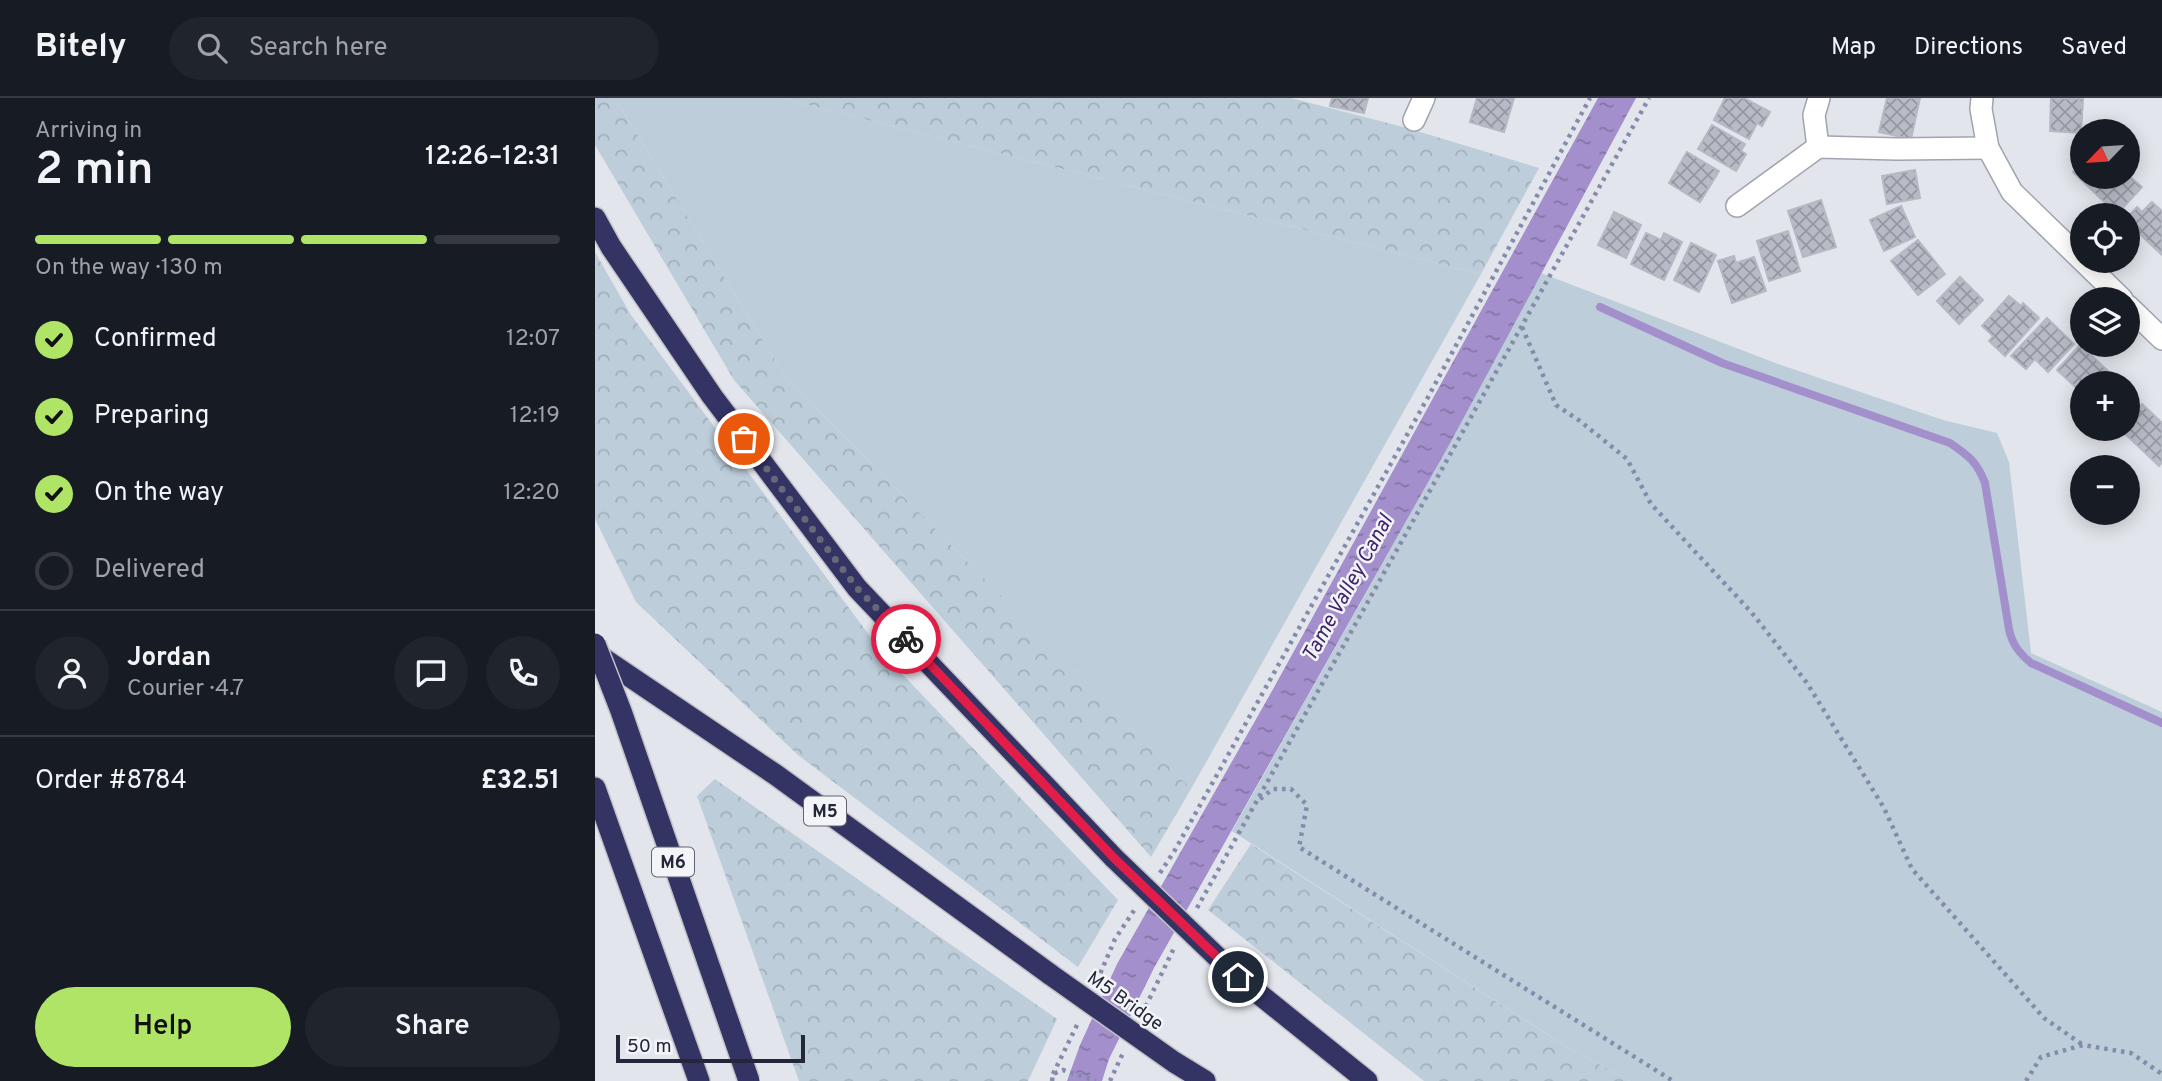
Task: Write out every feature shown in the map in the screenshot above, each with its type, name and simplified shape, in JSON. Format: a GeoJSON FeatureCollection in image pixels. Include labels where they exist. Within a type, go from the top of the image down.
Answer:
{"type":"FeatureCollection","features":[{"type":"Feature","properties":{"kind":"highway"},"geometry":{"type":"LineString","coordinates":[[595,218],[611,247],[712,396],[857,588],[1114,858],[1238,977],[1367,1081]]}},
{"type":"Feature","properties":{"kind":"highway","name":"M6"},"geometry":{"type":"LineString","coordinates":[[595,644],[621,711],[748,1081]]}},
{"type":"Feature","properties":{"kind":"highway","name":"M5 Bridge"},"geometry":{"type":"LineString","coordinates":[[595,653],[776,775],[1051,975],[1205,1081]]}},
{"type":"Feature","properties":{"kind":"highway","name":"M6"},"geometry":{"type":"LineString","coordinates":[[595,788],[699,1081]]}},
{"type":"Feature","properties":{"kind":"street"},"geometry":{"type":"LineString","coordinates":[[1414,120],[1424,98]]}},
{"type":"Feature","properties":{"kind":"street"},"geometry":{"type":"LineString","coordinates":[[1818,146],[1814,115],[1819,98]]}},
{"type":"Feature","properties":{"kind":"street"},"geometry":{"type":"LineString","coordinates":[[1982,98],[1981,109],[1988,148],[2012,192],[2110,287]]}},
{"type":"Feature","properties":{"kind":"street"},"geometry":{"type":"LineString","coordinates":[[1737,205],[1818,146],[1988,148]]}},
{"type":"Feature","properties":{"kind":"street"},"geometry":{"type":"LineString","coordinates":[[2140,318],[2162,339]]}},
{"type":"Feature","properties":{"kind":"path"},"geometry":{"type":"LineString","coordinates":[[1153,883],[1175,850],[1427,399],[1590,98]]}},
{"type":"Feature","properties":{"kind":"path"},"geometry":{"type":"LineString","coordinates":[[1649,98],[1257,801],[1273,789],[1291,789],[1307,805],[1299,847],[1673,1081]]}},
{"type":"Feature","properties":{"kind":"path"},"geometry":{"type":"LineString","coordinates":[[1522,327],[1556,405],[1627,459],[1651,504],[1752,613],[1807,683],[1884,808],[1912,869],[2044,1018],[2083,1045],[2131,1053],[2162,1074]]}},
{"type":"Feature","properties":{"kind":"path"},"geometry":{"type":"LineString","coordinates":[[1095,986],[1115,939],[1138,905]]}},
{"type":"Feature","properties":{"kind":"path"},"geometry":{"type":"LineString","coordinates":[[1052,1081],[1084,1009]]}},
{"type":"Feature","properties":{"kind":"path"},"geometry":{"type":"LineString","coordinates":[[2026,1081],[2041,1058],[2083,1045]]}},
{"type":"Feature","properties":{"kind":"path"},"geometry":{"type":"LineString","coordinates":[[1053,1074],[1063,1070],[1096,1081]]}},
{"type":"Feature","properties":{"kind":"green space"},"geometry":{"type":"Polygon","coordinates":[[[595,98],[615,98],[784,375],[1191,789],[1151,857],[734,380],[595,145],[595,98]]]}},
{"type":"Feature","properties":{"kind":"green space"},"geometry":{"type":"Polygon","coordinates":[[[615,98],[780,98],[1481,274],[1191,789],[784,375],[615,98]]]}},
{"type":"Feature","properties":{"kind":"green space"},"geometry":{"type":"Polygon","coordinates":[[[780,98],[1291,98],[1407,128],[1539,168],[1481,274],[780,98]]]}},
{"type":"Feature","properties":{"kind":"green space"},"geometry":{"type":"Polygon","coordinates":[[[595,252],[631,315],[884,655],[1118,900],[1078,967],[798,755],[636,602],[595,519],[595,252]]]}},
{"type":"Feature","properties":{"kind":"green space"},"geometry":{"type":"Polygon","coordinates":[[[1541,273],[1778,364],[1943,420],[1997,433],[2009,462],[2031,653],[2162,712],[2162,1081],[1630,1081],[1567,1047],[1232,831],[1448,447],[1541,273]]]}},
{"type":"Feature","properties":{"kind":"green space"},"geometry":{"type":"Polygon","coordinates":[[[715,779],[1057,1019],[1028,1081],[799,1081],[697,796],[715,779]]]}},
{"type":"Feature","properties":{"kind":"green space"},"geometry":{"type":"Polygon","coordinates":[[[1251,844],[1567,1047],[1630,1081],[1424,1081],[1208,910],[1251,844]]]}},
{"type":"Feature","properties":{"kind":"water","name":"Tame Valley Canal"},"geometry":{"type":"Polygon","coordinates":[[[1598,98],[1636,98],[1448,447],[1154,968],[1109,1059],[1102,1081],[1067,1081],[1080,1045],[1117,964],[1272,691],[1598,98]]]}},
{"type":"Feature","properties":{"kind":"building"},"geometry":{"type":"Polygon","coordinates":[[[1332,98],[1368,98],[1364,113],[1330,106],[1332,98]]]}},
{"type":"Feature","properties":{"kind":"building"},"geometry":{"type":"Polygon","coordinates":[[[1477,98],[1514,98],[1504,132],[1470,122],[1477,98]]]}},
{"type":"Feature","properties":{"kind":"building"},"geometry":{"type":"Polygon","coordinates":[[[1725,98],[1744,98],[1770,112],[1762,126],[1757,123],[1749,139],[1714,120],[1725,98]]]}},
{"type":"Feature","properties":{"kind":"building"},"geometry":{"type":"Polygon","coordinates":[[[1887,98],[1920,98],[1911,139],[1879,132],[1887,98]]]}},
{"type":"Feature","properties":{"kind":"building"},"geometry":{"type":"Polygon","coordinates":[[[2051,98],[2083,99],[2082,119],[2070,119],[2070,132],[2050,131],[2051,98]]]}},
{"type":"Feature","properties":{"kind":"building"},"geometry":{"type":"Polygon","coordinates":[[[1712,125],[1745,144],[1741,151],[1746,154],[1736,171],[1698,149],[1712,125]]]}},
{"type":"Feature","properties":{"kind":"building"},"geometry":{"type":"Polygon","coordinates":[[[1687,152],[1719,171],[1700,202],[1669,183],[1687,152]]]}},
{"type":"Feature","properties":{"kind":"building"},"geometry":{"type":"Polygon","coordinates":[[[1915,170],[1920,198],[1887,204],[1882,176],[1915,170]]]}},
{"type":"Feature","properties":{"kind":"building"},"geometry":{"type":"Polygon","coordinates":[[[2142,187],[2127,203],[2105,203],[2091,189],[2142,187]]]}},
{"type":"Feature","properties":{"kind":"building"},"geometry":{"type":"Polygon","coordinates":[[[1821,200],[1836,247],[1803,257],[1788,211],[1821,200]]]}},
{"type":"Feature","properties":{"kind":"building"},"geometry":{"type":"Polygon","coordinates":[[[2152,202],[2162,211],[2162,255],[2140,234],[2140,210],[2142,212],[2152,202]]]}},
{"type":"Feature","properties":{"kind":"building"},"geometry":{"type":"Polygon","coordinates":[[[1901,206],[1915,237],[1884,251],[1870,220],[1901,206]]]}},
{"type":"Feature","properties":{"kind":"building"},"geometry":{"type":"Polygon","coordinates":[[[1614,212],[1641,225],[1626,258],[1598,245],[1614,212]]]}},
{"type":"Feature","properties":{"kind":"building"},"geometry":{"type":"Polygon","coordinates":[[[1788,231],[1800,271],[1769,281],[1757,241],[1788,231]]]}},
{"type":"Feature","properties":{"kind":"building"},"geometry":{"type":"Polygon","coordinates":[[[1646,233],[1661,240],[1664,233],[1682,242],[1664,280],[1631,264],[1646,233]]]}},
{"type":"Feature","properties":{"kind":"building"},"geometry":{"type":"Polygon","coordinates":[[[1918,240],[1945,274],[1918,295],[1891,261],[1918,240]]]}},
{"type":"Feature","properties":{"kind":"building"},"geometry":{"type":"Polygon","coordinates":[[[1691,243],[1716,255],[1699,292],[1674,280],[1691,243]]]}},
{"type":"Feature","properties":{"kind":"building"},"geometry":{"type":"Polygon","coordinates":[[[1734,256],[1736,263],[1754,257],[1766,291],[1732,303],[1718,261],[1734,256]]]}},
{"type":"Feature","properties":{"kind":"building"},"geometry":{"type":"Polygon","coordinates":[[[1960,277],[1983,300],[1959,324],[1937,301],[1960,277]]]}},
{"type":"Feature","properties":{"kind":"building"},"geometry":{"type":"Polygon","coordinates":[[[2009,296],[2021,306],[2023,303],[2039,318],[2005,356],[1989,341],[1993,336],[1982,326],[2009,296]]]}},
{"type":"Feature","properties":{"kind":"building"},"geometry":{"type":"Polygon","coordinates":[[[2047,318],[2070,340],[2070,348],[2048,372],[2035,359],[2026,369],[2011,356],[2047,318]]]}},
{"type":"Feature","properties":{"kind":"building"},"geometry":{"type":"Polygon","coordinates":[[[2070,356],[2093,357],[2108,371],[2070,371],[2070,382],[2057,370],[2070,356]]]}},
{"type":"Feature","properties":{"kind":"building"},"geometry":{"type":"Polygon","coordinates":[[[2142,404],[2162,423],[2162,462],[2159,466],[2133,441],[2140,441],[2142,404]]]}},
{"type":"Feature","properties":{"kind":"waterway"},"geometry":{"type":"LineString","coordinates":[[1600,307],[1722,363],[1950,443],[1972,460],[1985,483],[2009,629],[2023,656],[2031,663],[2162,723]]}},
{"type":"Feature","properties":{"kind":"way so far"},"geometry":{"type":"LineString","coordinates":[[744,439],[857,588],[906,639]]}},
{"type":"Feature","properties":{"kind":"route"},"geometry":{"type":"LineString","coordinates":[[906,639],[1114,858],[1238,977]]}}]}
